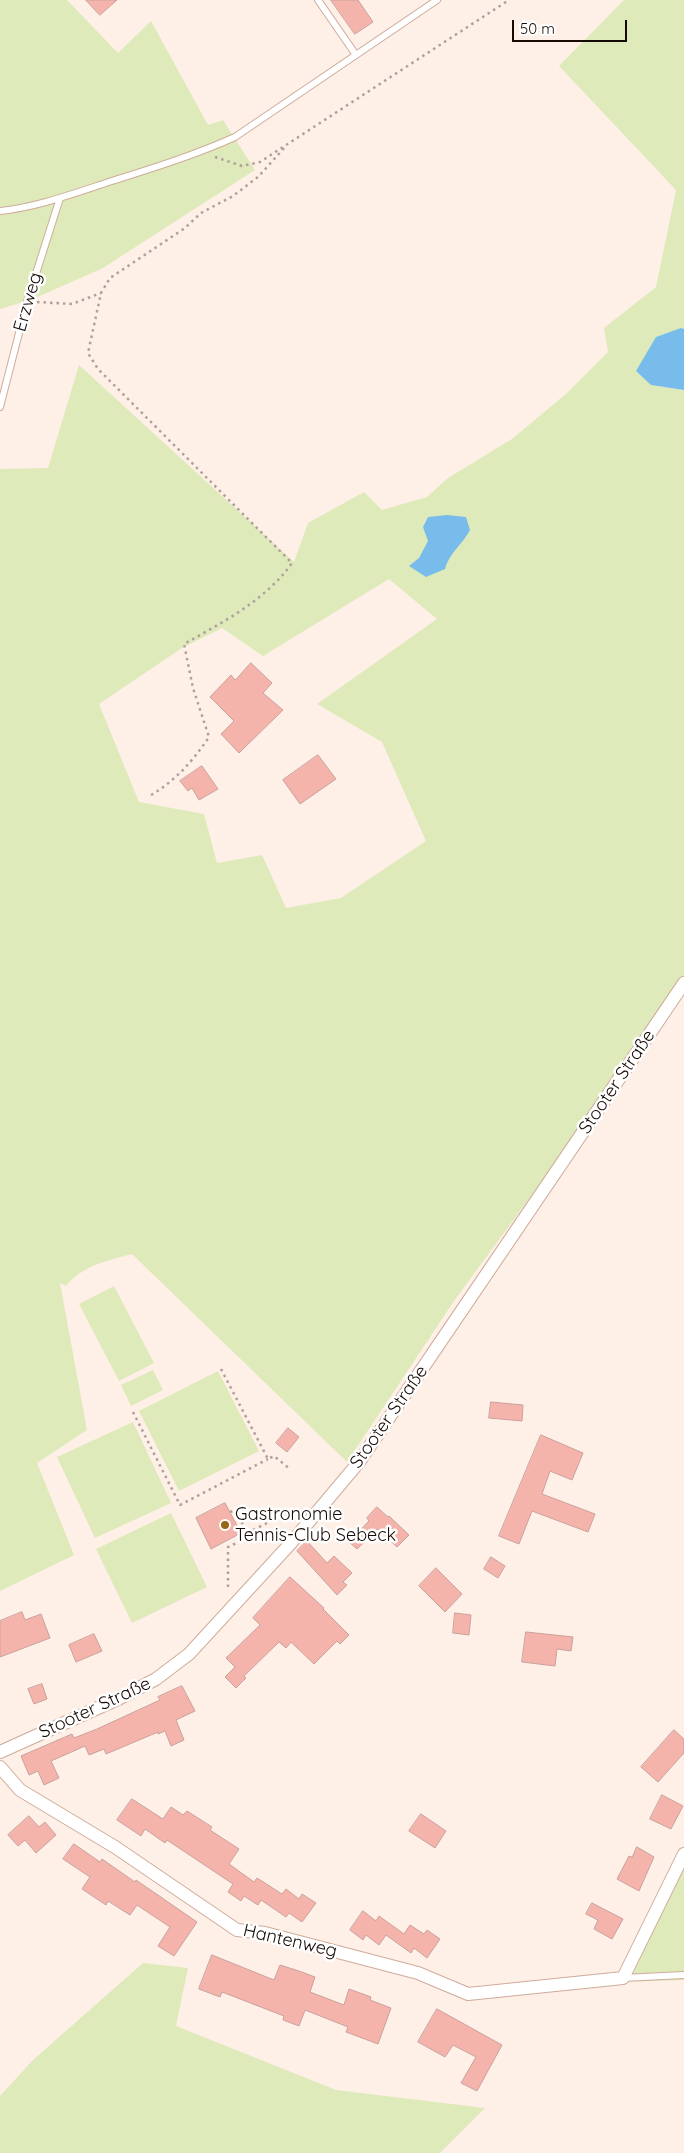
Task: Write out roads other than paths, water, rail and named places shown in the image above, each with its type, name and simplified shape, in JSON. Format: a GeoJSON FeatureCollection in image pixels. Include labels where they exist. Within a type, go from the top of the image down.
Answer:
{"type":"FeatureCollection","features":[{"type":"Feature","properties":{"kind":"street","name":"Stooter Straße"},"geometry":{"type":"LineString","coordinates":[[0,1752],[120,1698],[156,1679],[189,1654],[291,1544],[359,1462],[684,983]]}},
{"type":"Feature","properties":{"kind":"street","name":"Hantenweg"},"geometry":{"type":"LineString","coordinates":[[0,1767],[20,1790],[115,1847],[237,1930],[265,1933],[418,1973],[468,1994],[623,1978]]}},
{"type":"Feature","properties":{"kind":"street"},"geometry":{"type":"LineString","coordinates":[[623,1978],[684,1854]]}},
{"type":"Feature","properties":{"kind":"lane"},"geometry":{"type":"LineString","coordinates":[[318,0],[356,55]]}},
{"type":"Feature","properties":{"kind":"lane"},"geometry":{"type":"LineString","coordinates":[[0,211],[17,209],[60,198],[200,152],[235,137],[437,0]]}},
{"type":"Feature","properties":{"kind":"lane","name":"Erzweg"},"geometry":{"type":"LineString","coordinates":[[0,407],[27,302],[60,198]]}},
{"type":"Feature","properties":{"kind":"lane","name":"Hantenweg"},"geometry":{"type":"LineString","coordinates":[[623,1978],[684,1975]]}},
{"type":"Feature","properties":{"kind":"water"},"geometry":{"type":"Polygon","coordinates":[[[681,328],[684,329],[684,390],[651,385],[636,371],[656,337],[681,328]]]}},
{"type":"Feature","properties":{"kind":"water"},"geometry":{"type":"Polygon","coordinates":[[[447,515],[466,517],[470,530],[450,558],[445,569],[426,577],[409,566],[419,558],[428,541],[423,527],[428,517],[447,515]]]}},
{"type":"Feature","properties":{"kind":"place","name":"Gastronomie Tennis-Club Sebeck"},"geometry":{"type":"Point","coordinates":[225,1525]}}]}
